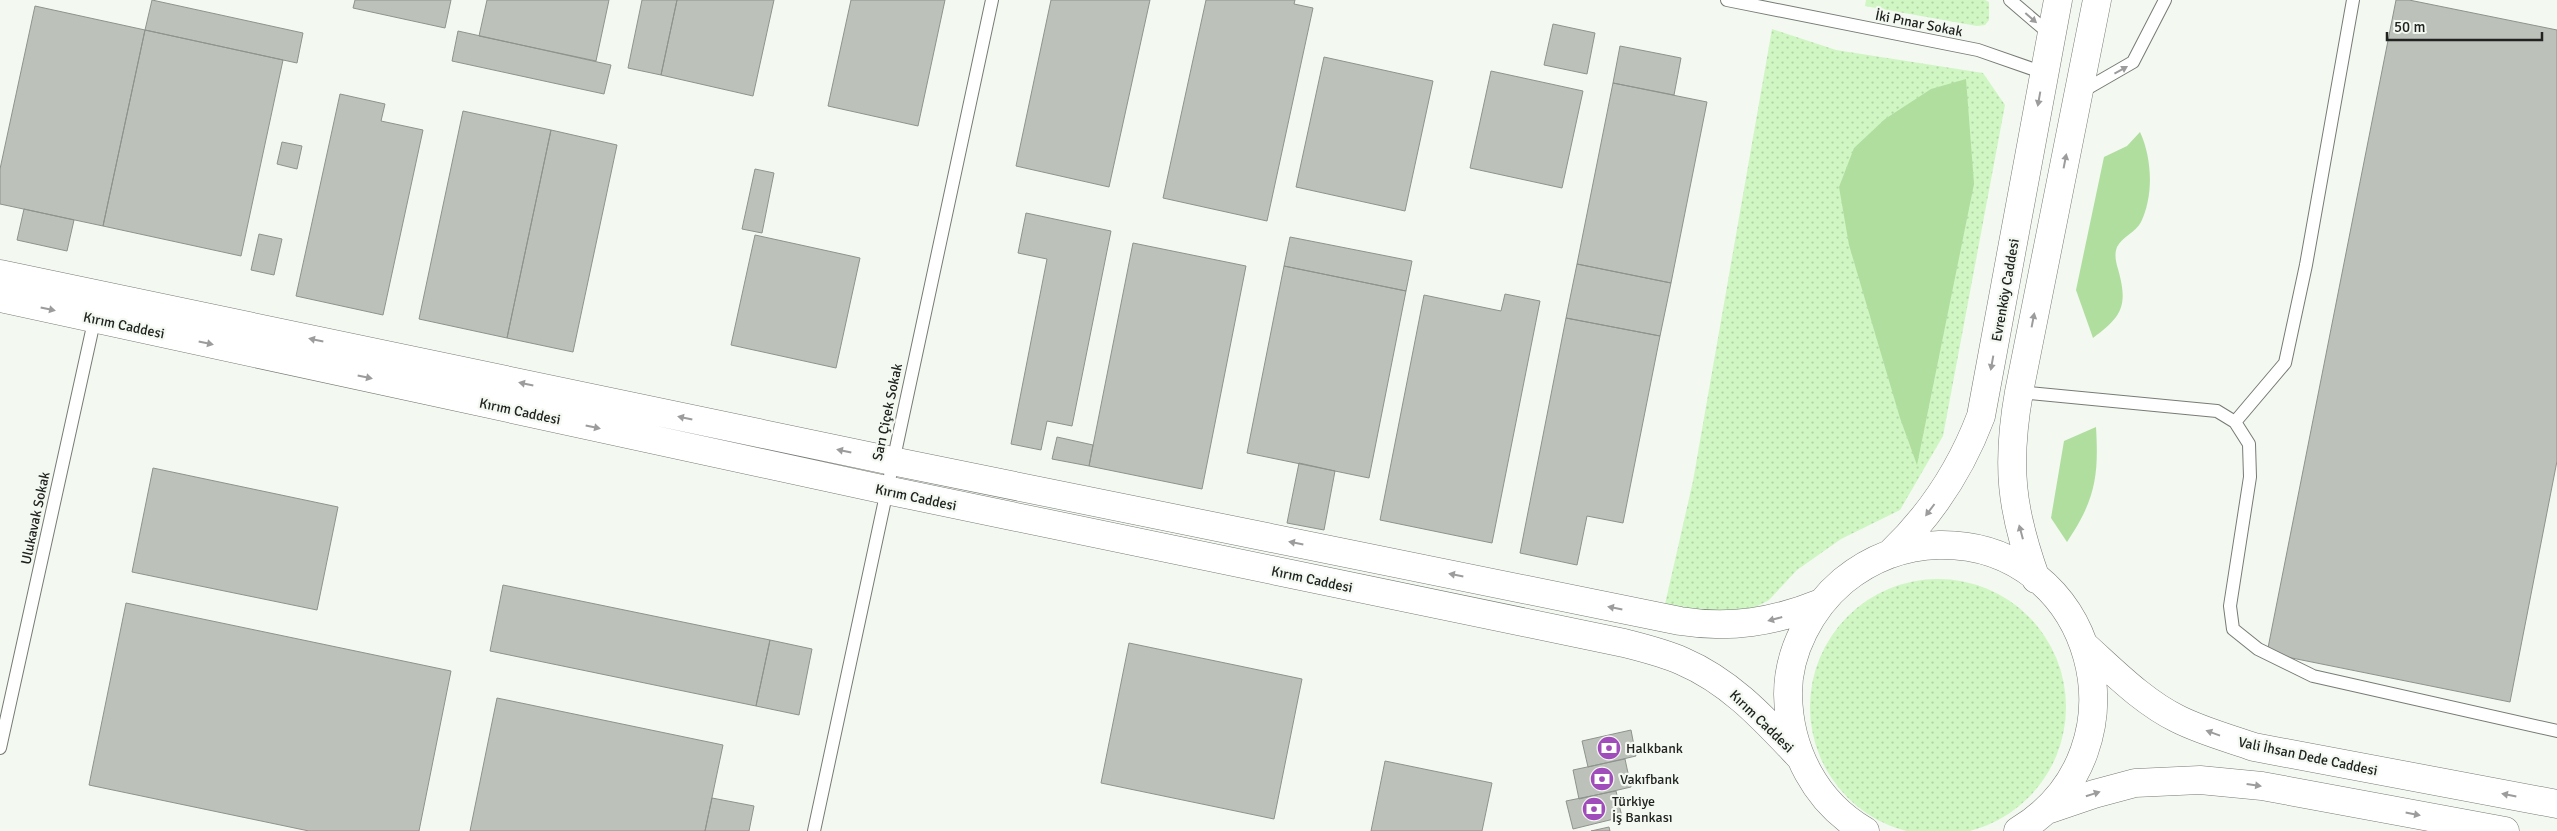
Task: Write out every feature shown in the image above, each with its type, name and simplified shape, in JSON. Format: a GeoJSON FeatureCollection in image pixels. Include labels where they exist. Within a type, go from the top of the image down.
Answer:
{"type":"FeatureCollection","features":[{"type":"Feature","properties":{"kind":"street","name":"Evrenköy Caddesi"},"geometry":{"type":"LineString","coordinates":[[1890,554],[1914,531],[1940,496],[1963,459],[1981,416],[2058,0]]}},
{"type":"Feature","properties":{"kind":"street"},"geometry":{"type":"LineString","coordinates":[[2036,579],[2021,531],[2012,485],[2012,439],[2018,392],[2097,0]]}},
{"type":"Feature","properties":{"kind":"street","name":"Kırım Caddesi"},"geometry":{"type":"LineString","coordinates":[[0,274],[97,307],[886,490],[1657,652],[1682,660],[1720,681],[1759,714],[1800,757]]}},
{"type":"Feature","properties":{"kind":"street","name":"Kırım Caddesi"},"geometry":{"type":"LineString","coordinates":[[0,298],[97,307],[892,461],[1701,624],[1722,626],[1764,622],[1821,603]]}},
{"type":"Feature","properties":{"kind":"street"},"geometry":{"type":"LineString","coordinates":[[1853,826],[1826,800],[1811,780],[1800,757],[1788,712],[1788,688],[1798,643],[1808,622],[1821,603],[1852,574],[1890,554],[1927,546],[1966,547],[2003,559],[2036,579],[2060,602],[2085,646],[2094,689],[2090,734],[2074,775],[2047,810],[2018,831]]}},
{"type":"Feature","properties":{"kind":"street","name":"Vali İhsan Dede Caddesi"},"geometry":{"type":"LineString","coordinates":[[2085,646],[2132,688],[2177,719],[2215,734],[2254,747],[2557,804]]}},
{"type":"Feature","properties":{"kind":"street"},"geometry":{"type":"LineString","coordinates":[[2047,810],[2094,794],[2135,783],[2177,780],[2224,781],[2262,786],[2506,831]]}},
{"type":"Feature","properties":{"kind":"lane","name":"Sarı Çiçek Sokak"},"geometry":{"type":"LineString","coordinates":[[814,831],[992,0]]}},
{"type":"Feature","properties":{"kind":"lane","name":"İki Pınar Sokak"},"geometry":{"type":"LineString","coordinates":[[1727,0],[1761,4],[1978,50],[2044,73]]}},
{"type":"Feature","properties":{"kind":"lane"},"geometry":{"type":"LineString","coordinates":[[2010,0],[2051,35]]}},
{"type":"Feature","properties":{"kind":"lane"},"geometry":{"type":"LineString","coordinates":[[2078,94],[2134,62],[2165,0]]}},
{"type":"Feature","properties":{"kind":"lane"},"geometry":{"type":"LineString","coordinates":[[2235,422],[2285,364],[2306,265],[2353,0]]}},
{"type":"Feature","properties":{"kind":"lane","name":"Ulukavak Sokak"},"geometry":{"type":"LineString","coordinates":[[0,748],[97,307]]}},
{"type":"Feature","properties":{"kind":"lane"},"geometry":{"type":"LineString","coordinates":[[2018,392],[2217,411],[2235,422],[2250,444],[2250,477],[2230,606],[2233,629],[2258,649],[2314,676],[2557,731]]}},
{"type":"Feature","properties":{"kind":"shaded area"},"geometry":{"type":"Polygon","coordinates":[[[1866,0],[1985,0],[1989,2],[1989,20],[1985,25],[1977,26],[1865,6],[1866,0]]]}},
{"type":"Feature","properties":{"kind":"shaded area"},"geometry":{"type":"Polygon","coordinates":[[[1772,29],[1836,50],[1983,73],[2005,105],[1943,436],[1900,510],[1841,539],[1797,570],[1769,600],[1746,612],[1663,613],[1693,481],[1772,29]]]}},
{"type":"Feature","properties":{"kind":"shaded area"},"geometry":{"type":"Polygon","coordinates":[[[1966,79],[1974,184],[1917,465],[1900,418],[1849,245],[1839,187],[1854,148],[1885,119],[1931,89],[1966,79]]]}},
{"type":"Feature","properties":{"kind":"shaded area"},"geometry":{"type":"Polygon","coordinates":[[[2140,132],[2149,165],[2150,189],[2148,200],[2139,226],[2122,240],[2116,250],[2115,256],[2123,292],[2120,309],[2111,323],[2093,338],[2076,290],[2104,157],[2127,146],[2140,132]]]}},
{"type":"Feature","properties":{"kind":"shaded area"},"geometry":{"type":"Polygon","coordinates":[[[2096,427],[2097,460],[2093,488],[2084,513],[2067,542],[2051,518],[2064,441],[2096,427]]]}},
{"type":"Feature","properties":{"kind":"shaded area"},"geometry":{"type":"Polygon","coordinates":[[[1925,579],[1951,579],[1987,588],[2009,600],[2029,616],[2045,636],[2057,658],[2064,682],[2066,707],[2064,732],[2057,756],[2045,778],[2029,798],[2009,814],[1987,826],[1951,835],[1925,835],[1889,826],[1867,814],[1847,798],[1831,778],[1819,756],[1810,720],[1810,694],[1819,658],[1831,636],[1847,616],[1867,600],[1889,588],[1925,579]]]}},
{"type":"Feature","properties":{"kind":"building"},"geometry":{"type":"Polygon","coordinates":[[[152,0],[303,33],[297,63],[145,30],[152,0]]]}},
{"type":"Feature","properties":{"kind":"building"},"geometry":{"type":"Polygon","coordinates":[[[355,0],[451,0],[445,28],[353,8],[355,0]]]}},
{"type":"Feature","properties":{"kind":"building"},"geometry":{"type":"Polygon","coordinates":[[[487,0],[609,0],[596,61],[479,36],[487,0]]]}},
{"type":"Feature","properties":{"kind":"building"},"geometry":{"type":"Polygon","coordinates":[[[642,0],[677,0],[661,75],[628,68],[642,0]]]}},
{"type":"Feature","properties":{"kind":"building"},"geometry":{"type":"Polygon","coordinates":[[[677,0],[774,0],[753,96],[661,75],[677,0]]]}},
{"type":"Feature","properties":{"kind":"building"},"geometry":{"type":"Polygon","coordinates":[[[851,0],[945,0],[918,126],[828,106],[851,0]]]}},
{"type":"Feature","properties":{"kind":"building"},"geometry":{"type":"Polygon","coordinates":[[[1051,0],[1150,0],[1109,187],[1016,166],[1051,0]]]}},
{"type":"Feature","properties":{"kind":"building"},"geometry":{"type":"Polygon","coordinates":[[[1206,0],[1295,0],[1294,4],[1313,8],[1267,221],[1163,198],[1206,0]]]}},
{"type":"Feature","properties":{"kind":"building"},"geometry":{"type":"Polygon","coordinates":[[[2396,0],[2409,0],[2557,30],[2557,461],[2510,702],[2267,653],[2396,0]]]}},
{"type":"Feature","properties":{"kind":"building"},"geometry":{"type":"Polygon","coordinates":[[[35,6],[145,30],[103,226],[0,204],[0,169],[35,6]]]}},
{"type":"Feature","properties":{"kind":"building"},"geometry":{"type":"Polygon","coordinates":[[[1553,24],[1595,33],[1587,74],[1544,65],[1553,24]]]}},
{"type":"Feature","properties":{"kind":"building"},"geometry":{"type":"Polygon","coordinates":[[[145,30],[283,60],[241,256],[103,226],[145,30]]]}},
{"type":"Feature","properties":{"kind":"building"},"geometry":{"type":"Polygon","coordinates":[[[458,31],[611,65],[604,94],[452,61],[458,31]]]}},
{"type":"Feature","properties":{"kind":"building"},"geometry":{"type":"Polygon","coordinates":[[[1620,46],[1681,58],[1674,95],[1613,83],[1620,46]]]}},
{"type":"Feature","properties":{"kind":"building"},"geometry":{"type":"Polygon","coordinates":[[[1324,57],[1433,81],[1405,211],[1296,187],[1324,57]]]}},
{"type":"Feature","properties":{"kind":"building"},"geometry":{"type":"Polygon","coordinates":[[[1491,71],[1583,91],[1562,188],[1470,168],[1491,71]]]}},
{"type":"Feature","properties":{"kind":"building"},"geometry":{"type":"Polygon","coordinates":[[[1613,83],[1707,102],[1671,283],[1577,264],[1613,83]]]}},
{"type":"Feature","properties":{"kind":"building"},"geometry":{"type":"Polygon","coordinates":[[[340,94],[385,104],[381,121],[423,130],[383,315],[296,296],[340,94]]]}},
{"type":"Feature","properties":{"kind":"building"},"geometry":{"type":"Polygon","coordinates":[[[463,111],[551,130],[507,338],[419,319],[463,111]]]}},
{"type":"Feature","properties":{"kind":"building"},"geometry":{"type":"Polygon","coordinates":[[[551,130],[617,145],[573,352],[507,338],[551,130]]]}},
{"type":"Feature","properties":{"kind":"building"},"geometry":{"type":"Polygon","coordinates":[[[282,142],[302,146],[297,169],[277,164],[282,142]]]}},
{"type":"Feature","properties":{"kind":"building"},"geometry":{"type":"Polygon","coordinates":[[[755,169],[774,173],[762,233],[742,229],[755,169]]]}},
{"type":"Feature","properties":{"kind":"building"},"geometry":{"type":"Polygon","coordinates":[[[24,209],[74,220],[67,251],[17,240],[24,209]]]}},
{"type":"Feature","properties":{"kind":"building"},"geometry":{"type":"Polygon","coordinates":[[[1026,213],[1111,231],[1072,426],[1047,421],[1041,450],[1011,444],[1047,259],[1018,253],[1026,213]]]}},
{"type":"Feature","properties":{"kind":"building"},"geometry":{"type":"Polygon","coordinates":[[[259,234],[282,239],[274,275],[251,270],[259,234]]]}},
{"type":"Feature","properties":{"kind":"building"},"geometry":{"type":"Polygon","coordinates":[[[755,235],[860,258],[836,368],[731,345],[755,235]]]}},
{"type":"Feature","properties":{"kind":"building"},"geometry":{"type":"Polygon","coordinates":[[[1290,237],[1412,261],[1406,291],[1284,266],[1290,237]]]}},
{"type":"Feature","properties":{"kind":"building"},"geometry":{"type":"Polygon","coordinates":[[[1133,243],[1246,266],[1202,489],[1089,466],[1133,243]]]}},
{"type":"Feature","properties":{"kind":"building"},"geometry":{"type":"Polygon","coordinates":[[[1577,264],[1671,283],[1660,336],[1566,318],[1577,264]]]}},
{"type":"Feature","properties":{"kind":"building"},"geometry":{"type":"Polygon","coordinates":[[[1284,266],[1406,291],[1369,478],[1247,453],[1284,266]]]}},
{"type":"Feature","properties":{"kind":"building"},"geometry":{"type":"Polygon","coordinates":[[[1505,294],[1540,301],[1492,543],[1380,520],[1424,295],[1501,311],[1505,294]]]}},
{"type":"Feature","properties":{"kind":"building"},"geometry":{"type":"Polygon","coordinates":[[[1566,318],[1660,336],[1623,523],[1587,516],[1577,565],[1520,553],[1566,318]]]}},
{"type":"Feature","properties":{"kind":"building"},"geometry":{"type":"Polygon","coordinates":[[[1057,437],[1093,445],[1089,466],[1052,459],[1057,437]]]}},
{"type":"Feature","properties":{"kind":"building"},"geometry":{"type":"Polygon","coordinates":[[[1299,463],[1335,471],[1324,530],[1287,523],[1299,463]]]}},
{"type":"Feature","properties":{"kind":"building"},"geometry":{"type":"Polygon","coordinates":[[[153,468],[338,507],[317,610],[132,572],[153,468]]]}},
{"type":"Feature","properties":{"kind":"building"},"geometry":{"type":"Polygon","coordinates":[[[503,585],[770,640],[756,706],[490,651],[503,585]]]}},
{"type":"Feature","properties":{"kind":"building"},"geometry":{"type":"Polygon","coordinates":[[[126,603],[451,671],[419,831],[309,831],[89,785],[126,603]]]}},
{"type":"Feature","properties":{"kind":"building"},"geometry":{"type":"Polygon","coordinates":[[[770,640],[812,649],[799,715],[756,706],[770,640]]]}},
{"type":"Feature","properties":{"kind":"building"},"geometry":{"type":"Polygon","coordinates":[[[1129,643],[1302,679],[1274,819],[1101,783],[1129,643]]]}},
{"type":"Feature","properties":{"kind":"building"},"geometry":{"type":"Polygon","coordinates":[[[497,698],[723,745],[705,831],[470,831],[497,698]]]}},
{"type":"Feature","properties":{"kind":"building","name":"Halkbank"},"geometry":{"type":"Polygon","coordinates":[[[1631,730],[1636,756],[1588,767],[1582,741],[1631,730]]]}},
{"type":"Feature","properties":{"kind":"building","name":"Vakıfbank"},"geometry":{"type":"Polygon","coordinates":[[[1625,759],[1631,787],[1579,799],[1573,770],[1625,759]]]}},
{"type":"Feature","properties":{"kind":"building"},"geometry":{"type":"Polygon","coordinates":[[[1385,761],[1492,783],[1482,831],[1371,831],[1385,761]]]}},
{"type":"Feature","properties":{"kind":"building","name":"Türkiye İş Bankası"},"geometry":{"type":"Polygon","coordinates":[[[1616,791],[1622,817],[1573,829],[1566,801],[1616,791]]]}},
{"type":"Feature","properties":{"kind":"building"},"geometry":{"type":"Polygon","coordinates":[[[712,798],[754,806],[749,831],[705,831],[712,798]]]}},
{"type":"Feature","properties":{"kind":"building"},"geometry":{"type":"Polygon","coordinates":[[[1609,827],[1610,831],[1591,831],[1609,827]]]}},
{"type":"Feature","properties":{"kind":"place","name":"Halkbank"},"geometry":{"type":"Point","coordinates":[1609,748]}},
{"type":"Feature","properties":{"kind":"place","name":"Vakıfbank"},"geometry":{"type":"Point","coordinates":[1602,779]}},
{"type":"Feature","properties":{"kind":"place","name":"Türkiye İş Bankası"},"geometry":{"type":"Point","coordinates":[1594,809]}}]}
